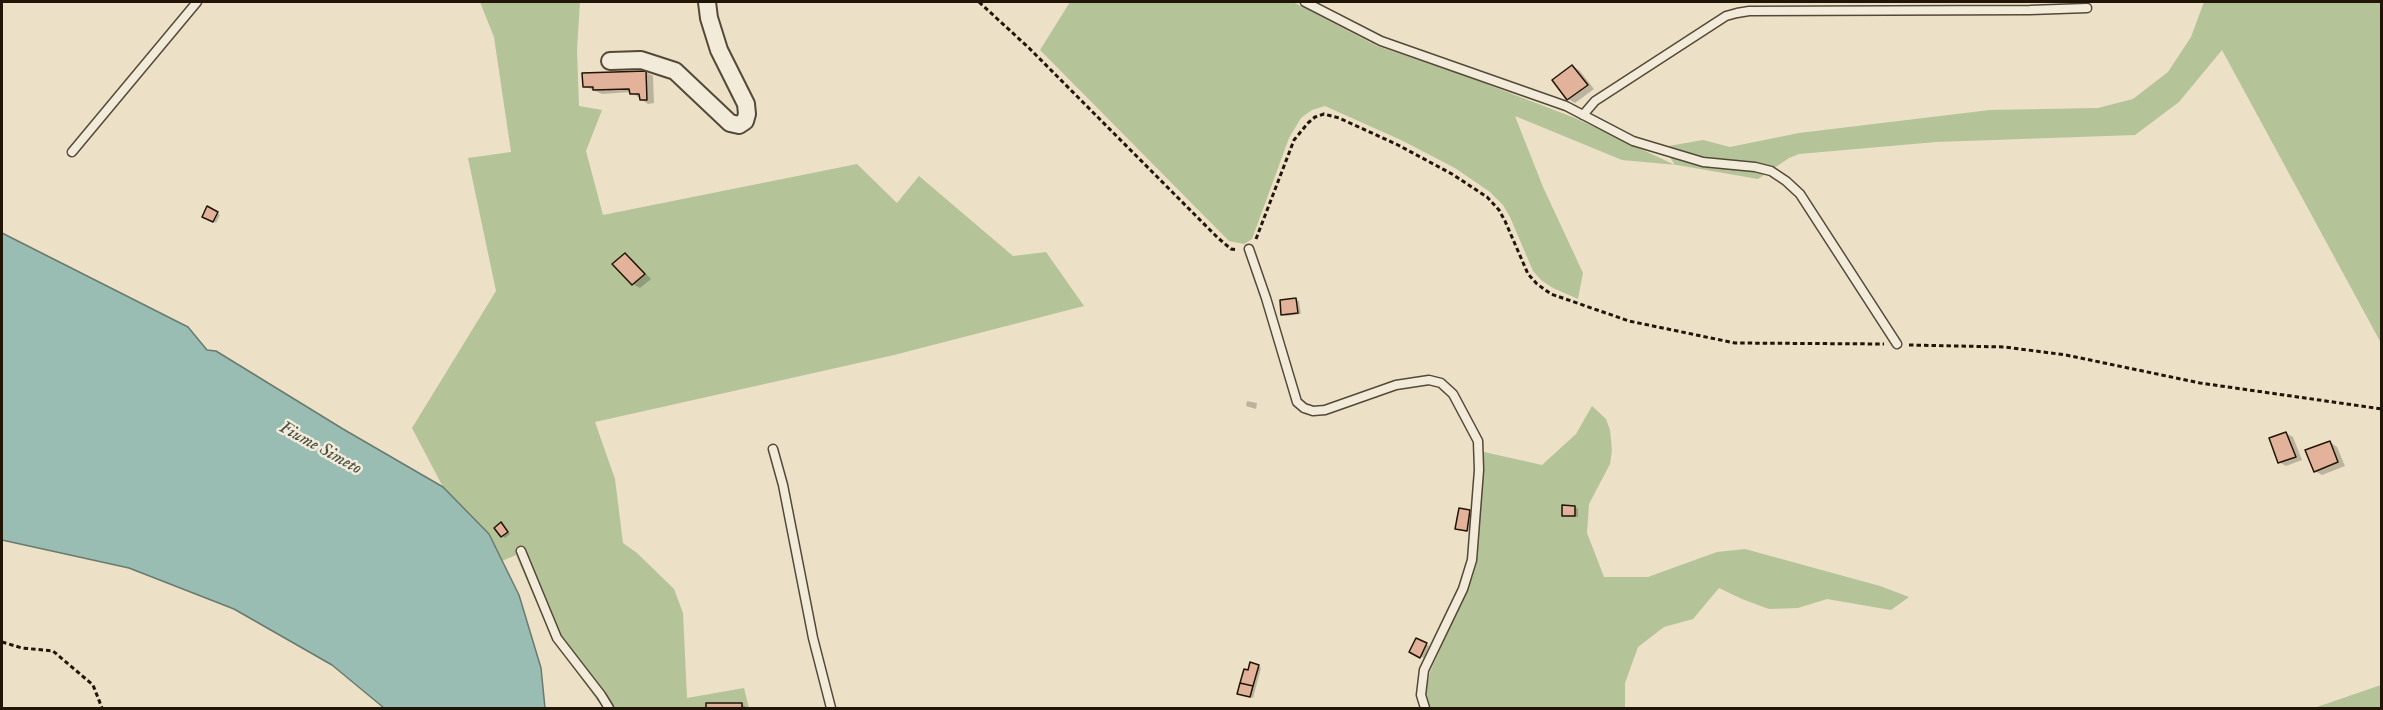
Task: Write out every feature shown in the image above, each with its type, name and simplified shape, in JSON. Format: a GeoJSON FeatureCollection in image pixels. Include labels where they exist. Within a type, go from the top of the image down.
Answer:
{"type":"FeatureCollection","features":[{"type":"Feature","properties":{"kind":"street"},"geometry":{"type":"LineString","coordinates":[[610,61],[641,60],[675,71],[730,123],[739,125],[745,121],[746,104],[719,50],[709,18],[707,2]]}},
{"type":"Feature","properties":{"kind":"lane"},"geometry":{"type":"LineString","coordinates":[[72,152],[197,2]]}},
{"type":"Feature","properties":{"kind":"lane"},"geometry":{"type":"LineString","coordinates":[[1305,2],[1381,41],[1566,106],[1633,141],[1703,162],[1755,167],[1771,171],[1800,194],[1896,344]]}},
{"type":"Feature","properties":{"kind":"lane"},"geometry":{"type":"LineString","coordinates":[[1583,115],[1595,101],[1726,15],[1749,11],[2087,8]]}},
{"type":"Feature","properties":{"kind":"lane"},"geometry":{"type":"LineString","coordinates":[[1249,249],[1297,402],[1304,408],[1313,411],[1325,410],[1396,385],[1429,380],[1442,383],[1453,394],[1478,441],[1479,470],[1473,560],[1463,589],[1424,670],[1421,695],[1425,708]]}},
{"type":"Feature","properties":{"kind":"lane"},"geometry":{"type":"LineString","coordinates":[[773,449],[783,485],[813,638],[831,708]]}},
{"type":"Feature","properties":{"kind":"lane"},"geometry":{"type":"LineString","coordinates":[[521,552],[558,638],[609,708]]}},
{"type":"Feature","properties":{"kind":"path"},"geometry":{"type":"LineString","coordinates":[[979,2],[1029,48],[1231,249],[1249,249],[1255,243],[1294,140],[1308,123],[1324,114],[1339,118],[1398,145],[1452,174],[1486,197],[1505,220],[1528,274],[1551,294],[1629,321],[1735,343],[2005,347],[2066,355],[2200,383],[2382,409]]}},
{"type":"Feature","properties":{"kind":"path"},"geometry":{"type":"LineString","coordinates":[[2,642],[22,648],[53,651],[93,686],[102,708]]}},
{"type":"Feature","properties":{"kind":"green space"},"geometry":{"type":"Polygon","coordinates":[[[480,2],[580,2],[577,50],[579,106],[602,110],[586,151],[603,215],[857,164],[897,203],[919,176],[1013,256],[1046,252],[1084,306],[894,355],[595,422],[615,479],[623,543],[637,553],[674,589],[683,613],[687,698],[744,688],[749,708],[603,708],[552,639],[516,555],[502,561],[489,534],[443,487],[412,428],[496,291],[468,158],[511,152],[494,37],[480,2]]]}},
{"type":"Feature","properties":{"kind":"green space"},"geometry":{"type":"Polygon","coordinates":[[[1070,2],[1293,2],[1377,46],[1463,75],[1575,118],[1675,165],[1622,160],[1515,116],[1543,187],[1583,273],[1578,299],[1553,288],[1533,271],[1510,217],[1503,205],[1490,192],[1455,168],[1401,140],[1325,106],[1312,110],[1301,118],[1289,138],[1252,239],[1244,244],[1229,241],[1040,50],[1070,2]]]}},
{"type":"Feature","properties":{"kind":"green space"},"geometry":{"type":"Polygon","coordinates":[[[2204,2],[2381,2],[2381,343],[2222,50],[2179,102],[2135,135],[1936,142],[1799,154],[1758,179],[1675,165],[1663,147],[1703,140],[1730,147],[1799,133],[1990,110],[2098,108],[2133,99],[2168,72],[2191,37],[2204,2]]]}},
{"type":"Feature","properties":{"kind":"green space"},"geometry":{"type":"Polygon","coordinates":[[[1592,406],[1606,419],[1610,430],[1612,450],[1610,464],[1589,504],[1587,533],[1604,577],[1648,577],[1717,552],[1745,549],[1880,586],[1909,597],[1891,610],[1827,599],[1798,608],[1769,609],[1719,588],[1693,619],[1664,627],[1638,647],[1625,683],[1625,708],[1428,708],[1425,695],[1430,672],[1473,576],[1477,562],[1484,452],[1542,465],[1576,434],[1592,406]]]}},
{"type":"Feature","properties":{"kind":"green space"},"geometry":{"type":"Polygon","coordinates":[[[2381,685],[2381,708],[2314,708],[2381,685]]]}},
{"type":"Feature","properties":{"kind":"water","name":"Fiume Simeto"},"geometry":{"type":"Polygon","coordinates":[[[2,233],[188,327],[207,350],[216,351],[443,487],[489,534],[519,595],[541,668],[545,708],[384,708],[332,665],[234,609],[129,568],[2,540],[2,233]]]}},
{"type":"Feature","properties":{"kind":"building"},"geometry":{"type":"Polygon","coordinates":[[[1572,65],[1588,85],[1567,100],[1552,80],[1572,65]]]}},
{"type":"Feature","properties":{"kind":"building"},"geometry":{"type":"Polygon","coordinates":[[[646,71],[647,100],[640,100],[639,94],[630,94],[629,89],[593,90],[593,87],[583,87],[582,73],[646,71]]]}},
{"type":"Feature","properties":{"kind":"building"},"geometry":{"type":"Polygon","coordinates":[[[207,206],[218,212],[213,222],[202,217],[207,206]]]}},
{"type":"Feature","properties":{"kind":"building"},"geometry":{"type":"Polygon","coordinates":[[[625,253],[645,274],[632,285],[612,264],[625,253]]]}},
{"type":"Feature","properties":{"kind":"building"},"geometry":{"type":"Polygon","coordinates":[[[1296,298],[1298,313],[1281,315],[1280,300],[1296,298]]]}},
{"type":"Feature","properties":{"kind":"building"},"geometry":{"type":"Polygon","coordinates":[[[2286,432],[2296,457],[2278,463],[2269,438],[2286,432]]]}},
{"type":"Feature","properties":{"kind":"building"},"geometry":{"type":"Polygon","coordinates":[[[2330,441],[2338,462],[2314,472],[2305,450],[2330,441]]]}},
{"type":"Feature","properties":{"kind":"building"},"geometry":{"type":"Polygon","coordinates":[[[1562,505],[1575,506],[1575,516],[1562,516],[1562,505]]]}},
{"type":"Feature","properties":{"kind":"building"},"geometry":{"type":"Polygon","coordinates":[[[1459,508],[1470,510],[1467,531],[1455,529],[1459,508]]]}},
{"type":"Feature","properties":{"kind":"building"},"geometry":{"type":"Polygon","coordinates":[[[501,522],[508,532],[501,537],[494,528],[501,522]]]}},
{"type":"Feature","properties":{"kind":"building"},"geometry":{"type":"Polygon","coordinates":[[[1416,638],[1427,643],[1420,658],[1409,652],[1416,638]]]}},
{"type":"Feature","properties":{"kind":"building"},"geometry":{"type":"Polygon","coordinates":[[[1250,662],[1259,665],[1253,686],[1240,683],[1244,669],[1248,670],[1250,662]]]}},
{"type":"Feature","properties":{"kind":"building"},"geometry":{"type":"Polygon","coordinates":[[[1240,683],[1253,686],[1250,697],[1237,694],[1240,683]]]}},
{"type":"Feature","properties":{"kind":"building"},"geometry":{"type":"Polygon","coordinates":[[[706,703],[742,703],[742,708],[706,708],[706,703]]]}}]}
